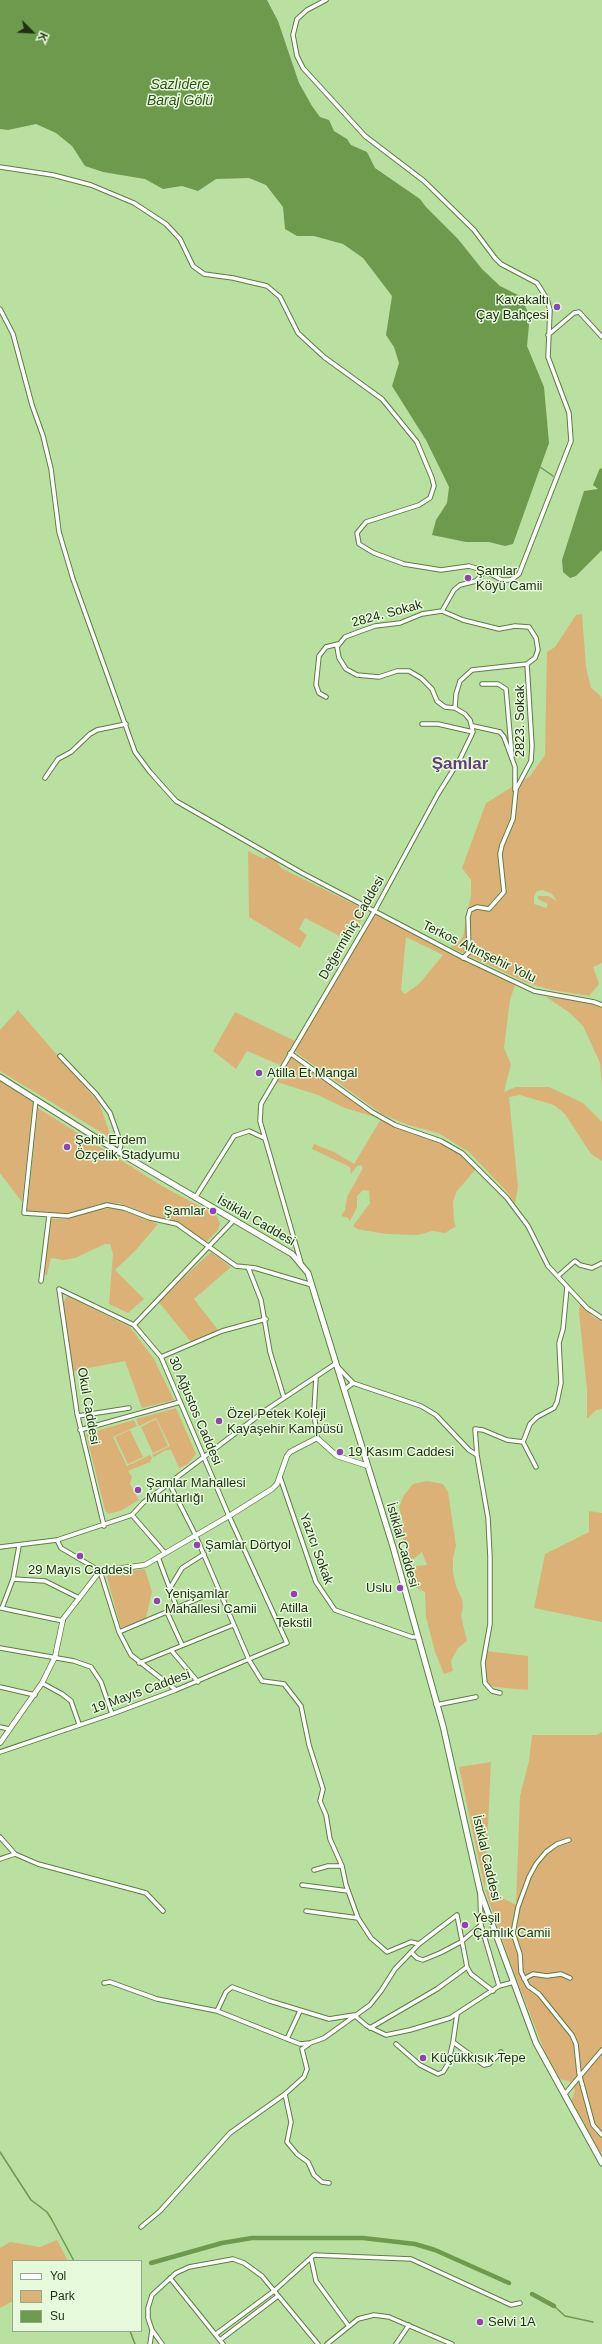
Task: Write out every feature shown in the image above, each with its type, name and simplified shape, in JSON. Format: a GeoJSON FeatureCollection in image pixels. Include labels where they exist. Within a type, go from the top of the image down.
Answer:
{"type":"FeatureCollection","features":[{"type":"Feature","properties":{"kind":"main road","name":"İstiklal Caddesi"},"geometry":{"type":"LineString","coordinates":[[0,1076],[119,1152],[233,1221],[292,1254],[301,1263],[312,1284],[335,1364],[368,1466],[443,1726],[459,1790],[480,1891],[536,2043],[602,2163]]}},
{"type":"Feature","properties":{"kind":"street"},"geometry":{"type":"LineString","coordinates":[[0,167],[53,175],[91,185],[134,203],[166,224],[180,239],[193,266],[204,274],[233,278],[267,286],[280,297],[298,333],[324,357],[382,399],[417,442],[432,478],[434,486],[430,498],[419,505],[366,522],[357,533],[359,544],[374,553],[404,564],[441,570],[469,566],[505,580],[511,580],[519,574],[571,440],[569,414],[548,356],[550,310],[547,299],[537,283],[498,261],[474,230],[424,181],[365,136],[303,68],[297,56],[293,35],[297,19],[307,10],[326,0]]}},
{"type":"Feature","properties":{"kind":"street","name":"Terkos Altınşehir Yolu"},"geometry":{"type":"LineString","coordinates":[[0,309],[13,334],[32,405],[43,436],[51,469],[59,532],[94,637],[135,752],[176,801],[302,873],[375,910],[463,958],[534,990],[594,1002],[602,1005]]}},
{"type":"Feature","properties":{"kind":"street"},"geometry":{"type":"LineString","coordinates":[[548,335],[574,313],[579,312],[593,330],[602,337]]}},
{"type":"Feature","properties":{"kind":"street","name":"2824. Sokak"},"geometry":{"type":"LineString","coordinates":[[326,697],[319,693],[316,685],[319,656],[326,647],[338,644],[345,636],[361,630],[375,626],[400,623],[422,614],[442,611],[454,590],[460,585],[476,581],[485,571]]}},
{"type":"Feature","properties":{"kind":"street"},"geometry":{"type":"LineString","coordinates":[[442,611],[463,620],[499,629],[515,626],[529,627],[536,638],[538,650],[535,658],[527,664],[472,670],[460,680],[456,694],[455,708]]}},
{"type":"Feature","properties":{"kind":"street"},"geometry":{"type":"LineString","coordinates":[[338,644],[339,658],[346,669],[357,676],[379,677],[397,671],[409,672],[421,678],[441,704],[445,707],[455,708],[465,714],[473,726],[500,732],[504,737],[515,766],[516,792]]}},
{"type":"Feature","properties":{"kind":"street","name":"2823. Sokak"},"geometry":{"type":"LineString","coordinates":[[463,958],[469,952],[468,917],[470,910],[477,907],[489,909],[504,892],[500,854],[512,819],[516,792],[528,769],[532,746],[527,664]]}},
{"type":"Feature","properties":{"kind":"street"},"geometry":{"type":"LineString","coordinates":[[482,684],[498,684],[506,689],[512,757]]}},
{"type":"Feature","properties":{"kind":"street"},"geometry":{"type":"LineString","coordinates":[[45,778],[58,759],[71,752],[96,730],[126,724]]}},
{"type":"Feature","properties":{"kind":"street"},"geometry":{"type":"LineString","coordinates":[[422,724],[438,724],[473,732]]}},
{"type":"Feature","properties":{"kind":"street","name":"Değermihiç Caddesi"},"geometry":{"type":"LineString","coordinates":[[301,1263],[264,1138],[260,1121],[261,1104],[375,910],[438,794],[460,759],[473,732],[473,726]]}},
{"type":"Feature","properties":{"kind":"street"},"geometry":{"type":"LineString","coordinates":[[290,1053],[372,1112],[396,1125],[441,1141],[462,1153],[507,1198],[528,1226],[548,1266],[587,1308],[602,1318]]}},
{"type":"Feature","properties":{"kind":"street"},"geometry":{"type":"LineString","coordinates":[[60,1056],[96,1094],[110,1113],[121,1144],[119,1152]]}},
{"type":"Feature","properties":{"kind":"street"},"geometry":{"type":"LineString","coordinates":[[36,1098],[24,1213],[49,1216],[68,1216],[97,1207],[116,1206],[150,1218],[177,1224],[231,1263],[240,1267],[248,1267],[312,1284]]}},
{"type":"Feature","properties":{"kind":"street"},"geometry":{"type":"LineString","coordinates":[[195,1198],[234,1136],[249,1131],[264,1138]]}},
{"type":"Feature","properties":{"kind":"street"},"geometry":{"type":"LineString","coordinates":[[42,1281],[49,1216]]}},
{"type":"Feature","properties":{"kind":"street"},"geometry":{"type":"LineString","coordinates":[[134,1325],[207,1246],[233,1221]]}},
{"type":"Feature","properties":{"kind":"street"},"geometry":{"type":"LineString","coordinates":[[558,1276],[575,1261],[580,1265],[592,1268],[602,1263]]}},
{"type":"Feature","properties":{"kind":"street"},"geometry":{"type":"LineString","coordinates":[[248,1267],[261,1300],[266,1319],[270,1352],[284,1398]]}},
{"type":"Feature","properties":{"kind":"street"},"geometry":{"type":"LineString","coordinates":[[536,1467],[523,1442],[530,1424],[536,1417],[554,1408],[557,1402],[561,1383],[559,1343],[563,1329],[567,1287]]}},
{"type":"Feature","properties":{"kind":"street","name":"Okul Caddesi"},"geometry":{"type":"LineString","coordinates":[[104,1526],[80,1430],[59,1289],[134,1325]]}},
{"type":"Feature","properties":{"kind":"street"},"geometry":{"type":"LineString","coordinates":[[161,1357],[222,1331],[266,1319]]}},
{"type":"Feature","properties":{"kind":"street","name":"30 Ağustos Caddesi"},"geometry":{"type":"LineString","coordinates":[[134,1325],[161,1357],[228,1516],[287,1643]]}},
{"type":"Feature","properties":{"kind":"street"},"geometry":{"type":"LineString","coordinates":[[0,1547],[19,1546],[56,1540],[104,1526],[132,1515],[143,1503],[203,1457],[284,1398],[335,1364],[353,1383],[421,1406],[436,1415],[469,1450],[477,1455]]}},
{"type":"Feature","properties":{"kind":"street"},"geometry":{"type":"LineString","coordinates":[[316,1377],[314,1412],[317,1438],[337,1456],[368,1466]]}},
{"type":"Feature","properties":{"kind":"street"},"geometry":{"type":"LineString","coordinates":[[344,1390],[353,1383]]}},
{"type":"Feature","properties":{"kind":"street"},"geometry":{"type":"LineString","coordinates":[[80,1430],[180,1402]]}},
{"type":"Feature","properties":{"kind":"street"},"geometry":{"type":"LineString","coordinates":[[78,1416],[129,1408]]}},
{"type":"Feature","properties":{"kind":"street"},"geometry":{"type":"LineString","coordinates":[[500,1693],[492,1691],[485,1683],[483,1663],[490,1624],[490,1557],[488,1518],[477,1455],[475,1429],[483,1430],[507,1440],[523,1442]]}},
{"type":"Feature","properties":{"kind":"street"},"geometry":{"type":"LineString","coordinates":[[56,1540],[61,1548],[100,1571],[140,1567],[272,1489],[280,1477],[283,1464],[290,1452],[317,1438]]}},
{"type":"Feature","properties":{"kind":"street","name":"Yazıcı Sokak"},"geometry":{"type":"LineString","coordinates":[[280,1477],[316,1582],[336,1610],[404,1634],[417,1637]]}},
{"type":"Feature","properties":{"kind":"street"},"geometry":{"type":"LineString","coordinates":[[169,1483],[195,1534],[249,1660],[262,1681],[284,1684],[301,1706],[309,1744],[323,1788],[320,1802],[326,1815],[330,1839],[342,1866],[348,1891],[358,1918],[371,1938],[387,1952],[411,1942],[419,1944]]}},
{"type":"Feature","properties":{"kind":"street"},"geometry":{"type":"LineString","coordinates":[[132,1515],[165,1553]]}},
{"type":"Feature","properties":{"kind":"street"},"geometry":{"type":"LineString","coordinates":[[19,1546],[12,1579],[1,1608],[63,1621]]}},
{"type":"Feature","properties":{"kind":"street"},"geometry":{"type":"LineString","coordinates":[[170,1588],[182,1568],[204,1554]]}},
{"type":"Feature","properties":{"kind":"street"},"geometry":{"type":"LineString","coordinates":[[158,1557],[177,1608]]}},
{"type":"Feature","properties":{"kind":"street"},"geometry":{"type":"LineString","coordinates":[[0,1743],[42,1683],[55,1657],[63,1621],[100,1571]]}},
{"type":"Feature","properties":{"kind":"street"},"geometry":{"type":"LineString","coordinates":[[100,1571],[119,1632],[131,1655],[139,1663],[176,1690]]}},
{"type":"Feature","properties":{"kind":"street"},"geometry":{"type":"LineString","coordinates":[[12,1579],[45,1581],[79,1598]]}},
{"type":"Feature","properties":{"kind":"street"},"geometry":{"type":"LineString","coordinates":[[119,1632],[219,1590]]}},
{"type":"Feature","properties":{"kind":"street"},"geometry":{"type":"LineString","coordinates":[[167,1612],[182,1645]]}},
{"type":"Feature","properties":{"kind":"street"},"geometry":{"type":"LineString","coordinates":[[139,1663],[233,1625]]}},
{"type":"Feature","properties":{"kind":"street","name":"19 Mayıs Caddesi"},"geometry":{"type":"LineString","coordinates":[[0,1752],[112,1714],[198,1682],[287,1643]]}},
{"type":"Feature","properties":{"kind":"street"},"geometry":{"type":"LineString","coordinates":[[0,1648],[55,1657],[91,1668],[101,1682],[112,1714]]}},
{"type":"Feature","properties":{"kind":"street"},"geometry":{"type":"LineString","coordinates":[[171,1650],[198,1682]]}},
{"type":"Feature","properties":{"kind":"street"},"geometry":{"type":"LineString","coordinates":[[42,1683],[62,1694],[71,1701],[79,1724]]}},
{"type":"Feature","properties":{"kind":"street"},"geometry":{"type":"LineString","coordinates":[[0,1687],[34,1695]]}},
{"type":"Feature","properties":{"kind":"street"},"geometry":{"type":"LineString","coordinates":[[436,1705],[476,1697]]}},
{"type":"Feature","properties":{"kind":"street"},"geometry":{"type":"LineString","coordinates":[[0,1726],[9,1729]]}},
{"type":"Feature","properties":{"kind":"street"},"geometry":{"type":"LineString","coordinates":[[0,1837],[15,1854],[38,1864],[146,1893],[163,1911]]}},
{"type":"Feature","properties":{"kind":"street"},"geometry":{"type":"LineString","coordinates":[[569,1840],[557,1844],[546,1852],[536,1864],[529,1877],[518,1906],[513,1933],[520,1954],[521,1972],[524,1979],[528,1986],[546,2002],[572,2035],[576,2044],[581,2078],[593,2125],[602,2135]]}},
{"type":"Feature","properties":{"kind":"street"},"geometry":{"type":"LineString","coordinates":[[0,1859],[15,1854]]}},
{"type":"Feature","properties":{"kind":"street"},"geometry":{"type":"LineString","coordinates":[[314,1870],[328,1866],[342,1866]]}},
{"type":"Feature","properties":{"kind":"street"},"geometry":{"type":"LineString","coordinates":[[302,1886],[348,1891]]}},
{"type":"Feature","properties":{"kind":"street"},"geometry":{"type":"LineString","coordinates":[[480,1891],[479,1903],[481,1924],[499,1986]]}},
{"type":"Feature","properties":{"kind":"street"},"geometry":{"type":"LineString","coordinates":[[306,1911],[358,1918]]}},
{"type":"Feature","properties":{"kind":"street"},"geometry":{"type":"LineString","coordinates":[[104,1983],[110,1982],[158,1999],[217,2011],[300,2044],[310,2043],[324,2038],[354,2014],[370,2004],[381,1991],[395,1969],[411,1952],[457,1914],[467,1968],[471,1974],[493,1991]]}},
{"type":"Feature","properties":{"kind":"street"},"geometry":{"type":"LineString","coordinates":[[411,1952],[417,1958],[423,1960],[461,1942],[481,1924]]}},
{"type":"Feature","properties":{"kind":"street"},"geometry":{"type":"LineString","coordinates":[[370,2028],[437,1989],[467,1968]]}},
{"type":"Feature","properties":{"kind":"street"},"geometry":{"type":"LineString","coordinates":[[524,1979],[533,1974],[547,1976],[561,1974],[570,1978]]}},
{"type":"Feature","properties":{"kind":"street"},"geometry":{"type":"LineString","coordinates":[[354,2014],[370,2028],[386,2035],[410,2030],[457,2014],[499,1986],[514,1982]]}},
{"type":"Feature","properties":{"kind":"street"},"geometry":{"type":"LineString","coordinates":[[217,2011],[226,1992],[232,1987],[300,2011],[329,2019],[354,2014]]}},
{"type":"Feature","properties":{"kind":"street"},"geometry":{"type":"LineString","coordinates":[[287,2039],[300,2011]]}},
{"type":"Feature","properties":{"kind":"street"},"geometry":{"type":"LineString","coordinates":[[396,2044],[420,2065],[438,2074],[443,2072],[448,2064],[457,2014]]}},
{"type":"Feature","properties":{"kind":"street"},"geometry":{"type":"LineString","coordinates":[[453,2042],[484,2065],[489,2064],[501,2052]]}},
{"type":"Feature","properties":{"kind":"street"},"geometry":{"type":"LineString","coordinates":[[141,2227],[160,2211],[230,2133],[285,2094],[304,2077],[307,2070],[302,2049],[310,2043]]}},
{"type":"Feature","properties":{"kind":"street"},"geometry":{"type":"LineString","coordinates":[[564,2095],[581,2078],[602,2050]]}},
{"type":"Feature","properties":{"kind":"street"},"geometry":{"type":"LineString","coordinates":[[285,2094],[291,2122],[287,2142],[297,2154],[308,2162],[314,2175],[322,2182],[329,2183]]}},
{"type":"Feature","properties":{"kind":"street"},"geometry":{"type":"LineString","coordinates":[[216,2334],[274,2291],[314,2255],[411,2259],[511,2305],[520,2303]]}},
{"type":"Feature","properties":{"kind":"street"},"geometry":{"type":"LineString","coordinates":[[311,2258],[316,2281],[348,2325]]}},
{"type":"Feature","properties":{"kind":"street"},"geometry":{"type":"LineString","coordinates":[[150,2344],[152,2330],[148,2308],[152,2295],[170,2278],[189,2267],[234,2259],[244,2262],[256,2270],[318,2344]]}},
{"type":"Feature","properties":{"kind":"street"},"geometry":{"type":"LineString","coordinates":[[170,2278],[223,2344]]}},
{"type":"Feature","properties":{"kind":"street"},"geometry":{"type":"LineString","coordinates":[[220,2340],[278,2296]]}},
{"type":"Feature","properties":{"kind":"street"},"geometry":{"type":"LineString","coordinates":[[327,2344],[348,2325],[366,2316],[374,2315],[389,2317],[452,2344]]}},
{"type":"Feature","properties":{"kind":"street"},"geometry":{"type":"LineString","coordinates":[[396,2344],[409,2325]]}},
{"type":"Feature","properties":{"kind":"street"},"geometry":{"type":"LineString","coordinates":[[152,2330],[162,2344]]}},
{"type":"Feature","properties":{"kind":"green space"},"geometry":{"type":"Polygon","coordinates":[[[582,614],[586,667],[591,688],[600,695],[602,700],[602,963],[593,967],[599,984],[589,996],[552,990],[525,982],[450,947],[456,945],[463,937],[471,894],[471,880],[462,868],[486,803],[530,776],[545,755],[547,652],[555,647],[576,615],[582,614]],[[543,890],[537,891],[534,897],[534,904],[546,908],[548,904],[538,899],[538,896],[548,896],[557,901],[552,894],[543,890]]]}},
{"type":"Feature","properties":{"kind":"green space"},"geometry":{"type":"Polygon","coordinates":[[[248,851],[264,859],[266,857],[277,861],[281,868],[362,908],[364,915],[349,941],[305,918],[299,929],[307,935],[300,948],[249,917],[248,851]]]}},
{"type":"Feature","properties":{"kind":"green space"},"geometry":{"type":"Polygon","coordinates":[[[375,914],[487,971],[500,974],[515,985],[510,1000],[504,1048],[511,1064],[504,1092],[516,1087],[549,1087],[583,1103],[602,1122],[602,1161],[591,1154],[565,1114],[554,1105],[520,1095],[509,1097],[518,1187],[515,1204],[508,1193],[469,1152],[438,1133],[408,1125],[382,1114],[294,1051],[324,1001],[367,920],[375,914]],[[406,937],[401,990],[405,994],[420,983],[443,955],[406,937]]]}},
{"type":"Feature","properties":{"kind":"green space"},"geometry":{"type":"Polygon","coordinates":[[[546,997],[583,1001],[602,1007],[602,1086],[600,1063],[583,1026],[570,1013],[546,997]]]}},
{"type":"Feature","properties":{"kind":"green space"},"geometry":{"type":"Polygon","coordinates":[[[18,1010],[99,1103],[112,1139],[0,1071],[0,1030],[18,1010]]]}},
{"type":"Feature","properties":{"kind":"green space"},"geometry":{"type":"Polygon","coordinates":[[[235,1012],[295,1041],[280,1065],[247,1051],[236,1069],[213,1051],[235,1012]]]}},
{"type":"Feature","properties":{"kind":"green space"},"geometry":{"type":"Polygon","coordinates":[[[291,1057],[325,1078],[353,1100],[396,1124],[436,1136],[467,1156],[476,1169],[457,1191],[453,1201],[454,1222],[456,1226],[445,1233],[432,1231],[418,1235],[386,1234],[357,1229],[353,1226],[370,1203],[369,1191],[363,1190],[357,1196],[357,1207],[350,1221],[348,1218],[341,1216],[345,1210],[347,1197],[363,1168],[361,1165],[357,1166],[351,1174],[350,1167],[312,1149],[314,1144],[334,1152],[354,1164],[381,1119],[345,1108],[318,1095],[277,1082],[291,1057]]]}},
{"type":"Feature","properties":{"kind":"green space"},"geometry":{"type":"Polygon","coordinates":[[[0,1079],[34,1099],[22,1202],[0,1173],[0,1079]]]}},
{"type":"Feature","properties":{"kind":"green space","name":"Şehit Erdem Özçelik Stadyumu"},"geometry":{"type":"Polygon","coordinates":[[[38,1108],[162,1186],[216,1215],[220,1223],[218,1230],[206,1242],[180,1223],[152,1216],[119,1203],[99,1204],[69,1214],[43,1214],[27,1211],[38,1108]]]}},
{"type":"Feature","properties":{"kind":"green space"},"geometry":{"type":"Polygon","coordinates":[[[117,1208],[158,1224],[136,1250],[115,1270],[144,1299],[128,1313],[109,1304],[113,1254],[110,1244],[105,1244],[75,1258],[63,1260],[51,1258],[47,1275],[41,1274],[46,1219],[66,1219],[100,1209],[117,1208]]]}},
{"type":"Feature","properties":{"kind":"green space"},"geometry":{"type":"Polygon","coordinates":[[[211,1252],[231,1267],[194,1299],[218,1330],[191,1342],[158,1301],[211,1252]]]}},
{"type":"Feature","properties":{"kind":"green space"},"geometry":{"type":"Polygon","coordinates":[[[67,1296],[130,1327],[154,1359],[174,1400],[142,1408],[125,1361],[73,1371],[63,1303],[67,1296]]]}},
{"type":"Feature","properties":{"kind":"green space"},"geometry":{"type":"Polygon","coordinates":[[[580,1302],[593,1317],[602,1321],[602,1409],[596,1410],[587,1419],[587,1389],[579,1313],[580,1302]]]}},
{"type":"Feature","properties":{"kind":"green space"},"geometry":{"type":"Polygon","coordinates":[[[176,1408],[196,1454],[188,1464],[179,1468],[171,1450],[166,1450],[154,1457],[152,1455],[170,1446],[156,1418],[139,1426],[136,1419],[176,1408]]]}},
{"type":"Feature","properties":{"kind":"green space"},"geometry":{"type":"Polygon","coordinates":[[[156,1419],[168,1446],[153,1453],[141,1427],[156,1419]]]}},
{"type":"Feature","properties":{"kind":"green space"},"geometry":{"type":"Polygon","coordinates":[[[134,1420],[137,1426],[113,1437],[127,1466],[150,1455],[152,1458],[150,1462],[128,1471],[132,1477],[130,1484],[139,1500],[120,1511],[108,1514],[105,1510],[86,1434],[134,1420]]]}},
{"type":"Feature","properties":{"kind":"green space"},"geometry":{"type":"Polygon","coordinates":[[[130,1430],[143,1457],[128,1464],[115,1437],[130,1430]]]}},
{"type":"Feature","properties":{"kind":"green space"},"geometry":{"type":"Polygon","coordinates":[[[427,1481],[443,1484],[448,1492],[456,1546],[453,1558],[453,1572],[456,1586],[462,1599],[463,1606],[461,1616],[467,1641],[458,1648],[451,1661],[453,1671],[444,1674],[435,1652],[426,1617],[425,1592],[415,1587],[415,1566],[427,1565],[422,1552],[411,1561],[408,1549],[403,1541],[403,1522],[399,1507],[404,1495],[413,1484],[427,1481]]]}},
{"type":"Feature","properties":{"kind":"green space"},"geometry":{"type":"Polygon","coordinates":[[[589,1511],[602,1513],[602,1622],[534,1608],[545,1554],[589,1532],[589,1511]]]}},
{"type":"Feature","properties":{"kind":"green space"},"geometry":{"type":"Polygon","coordinates":[[[145,1569],[152,1592],[146,1618],[121,1628],[106,1574],[145,1569]]]}},
{"type":"Feature","properties":{"kind":"green space"},"geometry":{"type":"Polygon","coordinates":[[[486,1651],[528,1656],[528,1690],[495,1687],[489,1685],[486,1680],[486,1651]]]}},
{"type":"Feature","properties":{"kind":"green space"},"geometry":{"type":"Polygon","coordinates":[[[602,1732],[602,2152],[600,2153],[571,2101],[575,2091],[571,2082],[560,2079],[546,2055],[515,1975],[485,1890],[459,1767],[491,1762],[485,1889],[516,1905],[520,1796],[529,1761],[532,1735],[597,1735],[602,1732]]]}},
{"type":"Feature","properties":{"kind":"green space"},"geometry":{"type":"Polygon","coordinates":[[[57,2240],[67,2260],[12,2260],[12,2302],[0,2308],[0,2248],[10,2242],[40,2247],[57,2240]]]}},
{"type":"Feature","properties":{"kind":"water","name":"Sazlıdere Baraj Gölü"},"geometry":{"type":"Polygon","coordinates":[[[0,0],[267,0],[278,21],[299,83],[320,117],[329,120],[334,131],[347,139],[351,145],[367,152],[375,168],[420,199],[458,239],[482,269],[500,286],[520,296],[527,310],[529,325],[527,346],[544,387],[549,443],[513,544],[505,546],[489,542],[466,542],[432,535],[436,520],[447,503],[449,487],[426,440],[392,386],[399,363],[394,347],[386,335],[392,296],[363,258],[343,244],[314,236],[297,236],[285,229],[283,207],[266,185],[249,178],[216,179],[198,191],[182,186],[163,189],[145,179],[103,172],[85,166],[72,146],[56,133],[36,124],[8,130],[0,129],[0,0]]]}},
{"type":"Feature","properties":{"kind":"water"},"geometry":{"type":"Polygon","coordinates":[[[600,468],[602,469],[602,550],[576,576],[570,578],[563,572],[562,560],[584,491],[598,489],[593,485],[600,468]]]}},
{"type":"Feature","properties":{"kind":"waterway"},"geometry":{"type":"LineString","coordinates":[[540,467],[553,476]]}},
{"type":"Feature","properties":{"kind":"waterway"},"geometry":{"type":"LineString","coordinates":[[0,2152],[31,2200],[47,2212],[73,2260]]}},
{"type":"Feature","properties":{"kind":"waterway"},"geometry":{"type":"LineString","coordinates":[[151,2263],[222,2243],[252,2238],[363,2238],[415,2244],[435,2250],[509,2283]]}},
{"type":"Feature","properties":{"kind":"waterway"},"geometry":{"type":"LineString","coordinates":[[532,2294],[554,2306]]}},
{"type":"Feature","properties":{"kind":"waterway"},"geometry":{"type":"LineString","coordinates":[[554,2306],[565,2316],[593,2322]]}},
{"type":"Feature","properties":{"kind":"waterway"},"geometry":{"type":"LineString","coordinates":[[130,2332],[135,2344]]}},
{"type":"Feature","properties":{"kind":"place","name":"Kavakaltı Çay Bahçesi"},"geometry":{"type":"Point","coordinates":[557,307]}},
{"type":"Feature","properties":{"kind":"place","name":"Şamlar Köyü Camii"},"geometry":{"type":"Point","coordinates":[468,578]}},
{"type":"Feature","properties":{"kind":"place","name":"Atilla Et Mangal"},"geometry":{"type":"Point","coordinates":[259,1073]}},
{"type":"Feature","properties":{"kind":"place","name":"Şehit Erdem Özçelik Stadyumu"},"geometry":{"type":"Point","coordinates":[67,1147]}},
{"type":"Feature","properties":{"kind":"place","name":"Şamlar"},"geometry":{"type":"Point","coordinates":[213,1211]}},
{"type":"Feature","properties":{"kind":"place","name":"Özel Petek Koleji Kayaşehir Kampüsü"},"geometry":{"type":"Point","coordinates":[219,1421]}},
{"type":"Feature","properties":{"kind":"place","name":"19 Kasım Caddesi"},"geometry":{"type":"Point","coordinates":[340,1452]}},
{"type":"Feature","properties":{"kind":"place","name":"Şamlar Mahallesi Muhtarlığı"},"geometry":{"type":"Point","coordinates":[138,1490]}},
{"type":"Feature","properties":{"kind":"place","name":"Şamlar Dörtyol"},"geometry":{"type":"Point","coordinates":[197,1545]}},
{"type":"Feature","properties":{"kind":"place","name":"29 Mayıs Caddesi"},"geometry":{"type":"Point","coordinates":[80,1556]}},
{"type":"Feature","properties":{"kind":"place","name":"Uslu"},"geometry":{"type":"Point","coordinates":[400,1588]}},
{"type":"Feature","properties":{"kind":"place","name":"Atilla Tekstil"},"geometry":{"type":"Point","coordinates":[294,1594]}},
{"type":"Feature","properties":{"kind":"place","name":"Yenişamlar Mahallesi Camii"},"geometry":{"type":"Point","coordinates":[157,1601]}},
{"type":"Feature","properties":{"kind":"place","name":"Yeşil Çamlık Camii"},"geometry":{"type":"Point","coordinates":[465,1925]}},
{"type":"Feature","properties":{"kind":"place","name":"Küçükkısık Tepe"},"geometry":{"type":"Point","coordinates":[423,2058]}},
{"type":"Feature","properties":{"kind":"place","name":"Selvi 1A"},"geometry":{"type":"Point","coordinates":[480,2322]}},
{"type":"Feature","properties":{"kind":"district","name":"Şamlar"},"geometry":{"type":"Point","coordinates":[460,764]}}]}
